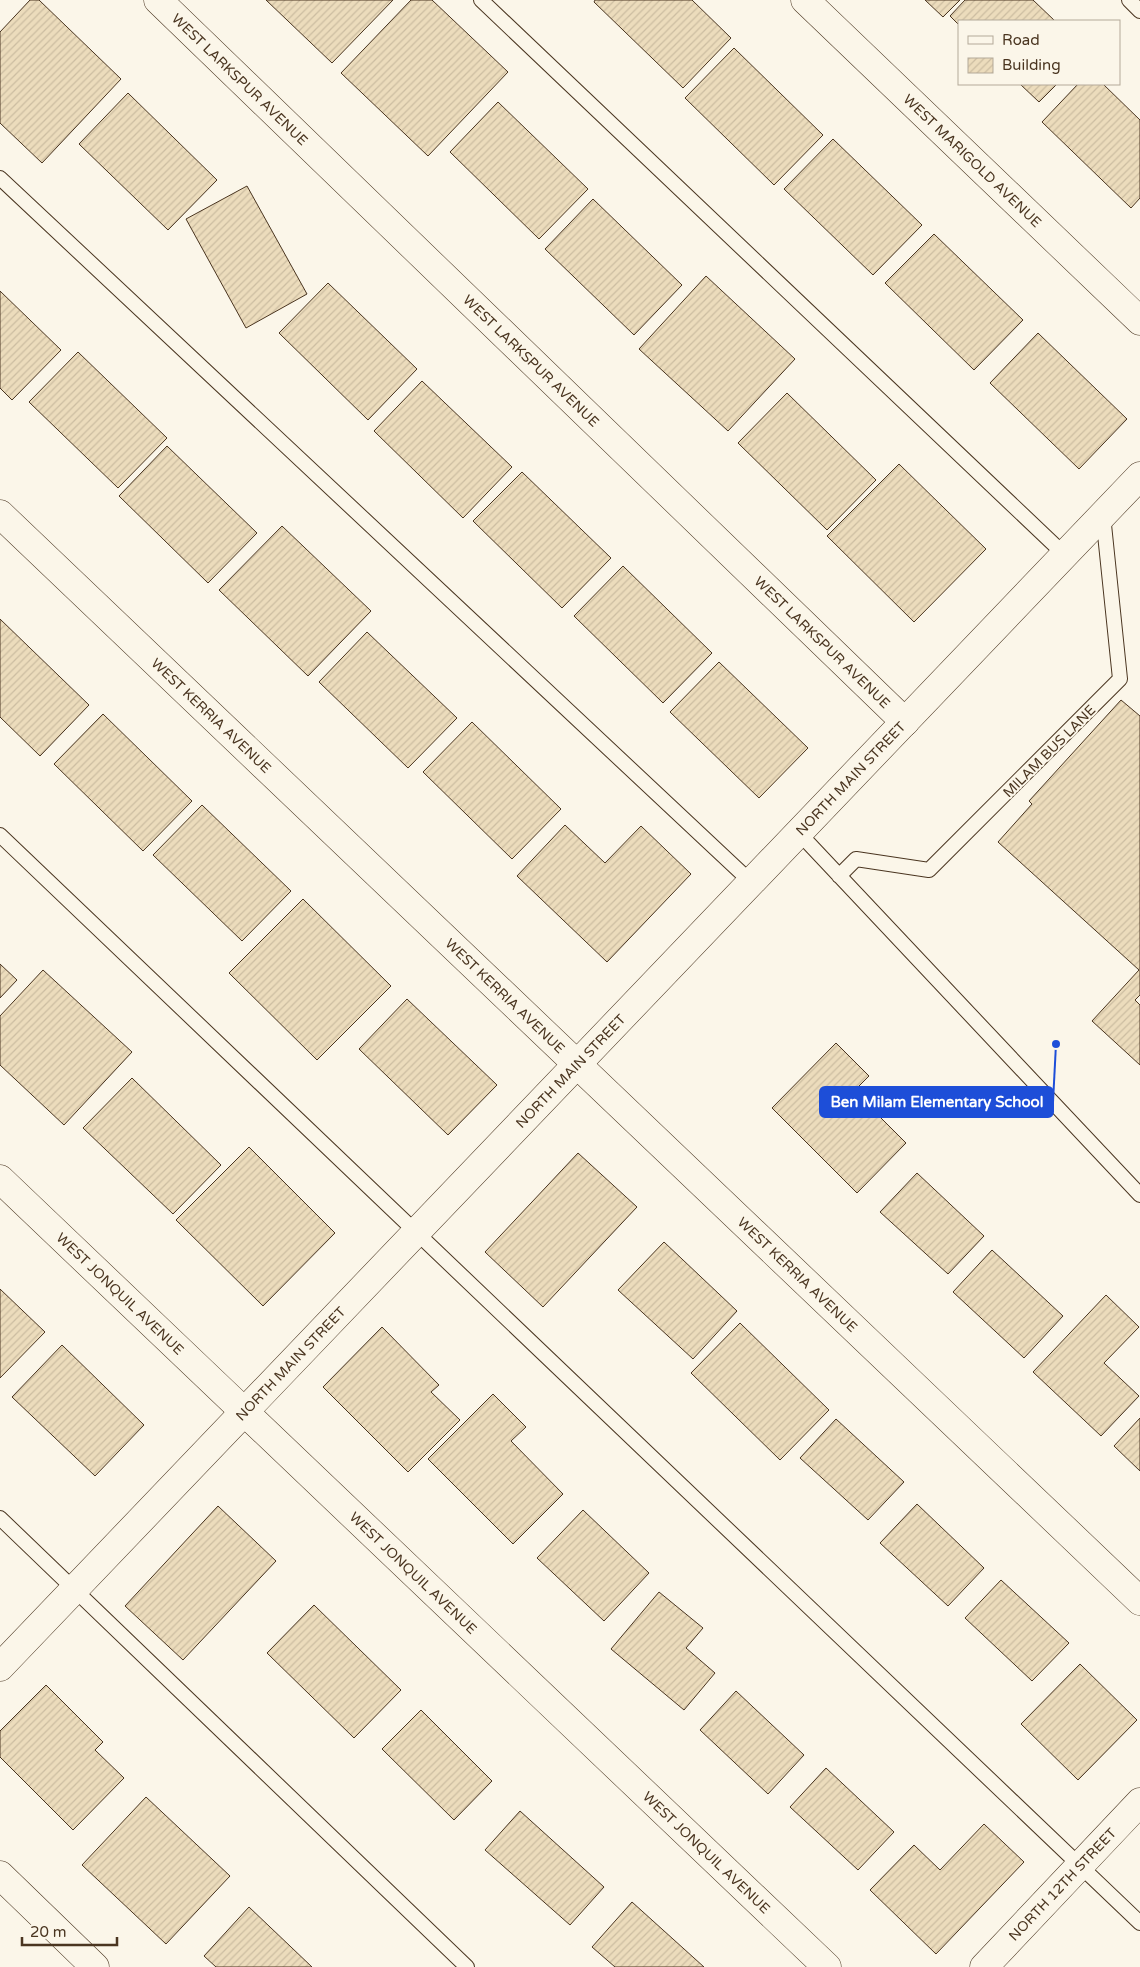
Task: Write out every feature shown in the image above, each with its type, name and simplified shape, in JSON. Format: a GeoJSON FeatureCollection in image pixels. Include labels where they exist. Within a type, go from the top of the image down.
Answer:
{"type":"FeatureCollection","features":[{"type":"Feature","properties":{"kind":"street","name":"WEST LARKSPUR AVENUE"},"geometry":{"type":"LineString","coordinates":[[158,0],[905,722]]}},
{"type":"Feature","properties":{"kind":"street","name":"WEST MARIGOLD AVENUE"},"geometry":{"type":"LineString","coordinates":[[805,0],[1140,321]]}},
{"type":"Feature","properties":{"kind":"street","name":"NORTH MAIN STREET"},"geometry":{"type":"LineString","coordinates":[[0,1666],[1140,476]]}},
{"type":"Feature","properties":{"kind":"street","name":"WEST KERRIA AVENUE"},"geometry":{"type":"LineString","coordinates":[[0,514],[1140,1601]]}},
{"type":"Feature","properties":{"kind":"street","name":"WEST JONQUIL AVENUE"},"geometry":{"type":"LineString","coordinates":[[0,1180],[827,1967]]}},
{"type":"Feature","properties":{"kind":"street","name":"NORTH 12TH STREET"},"geometry":{"type":"LineString","coordinates":[[984,1967],[1140,1802]]}},
{"type":"Feature","properties":{"kind":"street"},"geometry":{"type":"LineString","coordinates":[[0,1875],[95,1967]]}},
{"type":"Feature","properties":{"kind":"lane"},"geometry":{"type":"LineString","coordinates":[[481,0],[1065,555]]}},
{"type":"Feature","properties":{"kind":"lane"},"geometry":{"type":"LineString","coordinates":[[1129,0],[1140,11]]}},
{"type":"Feature","properties":{"kind":"lane"},"geometry":{"type":"LineString","coordinates":[[0,178],[751,882]]}},
{"type":"Feature","properties":{"kind":"lane","name":"MILAM BUS LANE"},"geometry":{"type":"LineString","coordinates":[[839,876],[856,859],[929,870],[1120,680],[1103,515]]}},
{"type":"Feature","properties":{"kind":"lane"},"geometry":{"type":"LineString","coordinates":[[799,833],[1140,1195]]}},
{"type":"Feature","properties":{"kind":"lane"},"geometry":{"type":"LineString","coordinates":[[0,835],[1140,1923]]}},
{"type":"Feature","properties":{"kind":"lane"},"geometry":{"type":"LineString","coordinates":[[0,1518],[466,1967]]}},
{"type":"Feature","properties":{"kind":"building"},"geometry":{"type":"Polygon","coordinates":[[[30,0],[39,0],[121,79],[42,163],[0,123],[0,32],[30,0]]]}},
{"type":"Feature","properties":{"kind":"building"},"geometry":{"type":"Polygon","coordinates":[[[266,0],[393,0],[332,63],[266,0]]]}},
{"type":"Feature","properties":{"kind":"building"},"geometry":{"type":"Polygon","coordinates":[[[411,0],[432,0],[508,72],[428,156],[341,73],[411,0]]]}},
{"type":"Feature","properties":{"kind":"building"},"geometry":{"type":"Polygon","coordinates":[[[595,0],[692,0],[731,38],[683,88],[594,2],[595,0]]]}},
{"type":"Feature","properties":{"kind":"building"},"geometry":{"type":"Polygon","coordinates":[[[925,0],[960,0],[943,17],[925,0]]]}},
{"type":"Feature","properties":{"kind":"building"},"geometry":{"type":"Polygon","coordinates":[[[965,0],[1033,0],[1054,20],[958,20],[958,24],[950,16],[965,0]]]}},
{"type":"Feature","properties":{"kind":"building"},"geometry":{"type":"Polygon","coordinates":[[[734,48],[823,135],[774,185],[685,98],[734,48]]]}},
{"type":"Feature","properties":{"kind":"building"},"geometry":{"type":"Polygon","coordinates":[[[1021,85],[1056,85],[1039,102],[1021,85]]]}},
{"type":"Feature","properties":{"kind":"building"},"geometry":{"type":"Polygon","coordinates":[[[1077,85],[1104,85],[1140,120],[1140,198],[1131,208],[1042,122],[1077,85]]]}},
{"type":"Feature","properties":{"kind":"building"},"geometry":{"type":"Polygon","coordinates":[[[128,93],[217,180],[168,230],[79,144],[128,93]]]}},
{"type":"Feature","properties":{"kind":"building"},"geometry":{"type":"Polygon","coordinates":[[[498,102],[588,189],[539,239],[450,152],[498,102]]]}},
{"type":"Feature","properties":{"kind":"building"},"geometry":{"type":"Polygon","coordinates":[[[833,139],[922,225],[873,275],[784,189],[833,139]]]}},
{"type":"Feature","properties":{"kind":"building"},"geometry":{"type":"Polygon","coordinates":[[[247,186],[307,294],[246,328],[186,219],[247,186]]]}},
{"type":"Feature","properties":{"kind":"building"},"geometry":{"type":"Polygon","coordinates":[[[593,199],[682,285],[634,335],[545,249],[593,199]]]}},
{"type":"Feature","properties":{"kind":"building"},"geometry":{"type":"Polygon","coordinates":[[[934,234],[1023,320],[974,370],[885,283],[934,234]]]}},
{"type":"Feature","properties":{"kind":"building"},"geometry":{"type":"Polygon","coordinates":[[[706,276],[795,359],[728,431],[639,349],[706,276]]]}},
{"type":"Feature","properties":{"kind":"building"},"geometry":{"type":"Polygon","coordinates":[[[328,283],[417,369],[368,420],[279,333],[328,283]]]}},
{"type":"Feature","properties":{"kind":"building"},"geometry":{"type":"Polygon","coordinates":[[[0,291],[61,350],[12,400],[0,388],[0,291]]]}},
{"type":"Feature","properties":{"kind":"building"},"geometry":{"type":"Polygon","coordinates":[[[1038,333],[1127,419],[1079,469],[990,383],[1038,333]]]}},
{"type":"Feature","properties":{"kind":"building"},"geometry":{"type":"Polygon","coordinates":[[[78,352],[167,438],[118,488],[29,402],[78,352]]]}},
{"type":"Feature","properties":{"kind":"building"},"geometry":{"type":"Polygon","coordinates":[[[422,381],[512,467],[463,518],[374,431],[422,381]]]}},
{"type":"Feature","properties":{"kind":"building"},"geometry":{"type":"Polygon","coordinates":[[[787,393],[876,480],[827,530],[738,443],[787,393]]]}},
{"type":"Feature","properties":{"kind":"building"},"geometry":{"type":"Polygon","coordinates":[[[167,446],[257,533],[208,583],[119,496],[167,446]]]}},
{"type":"Feature","properties":{"kind":"building"},"geometry":{"type":"Polygon","coordinates":[[[899,464],[986,549],[914,622],[827,536],[899,464]]]}},
{"type":"Feature","properties":{"kind":"building"},"geometry":{"type":"Polygon","coordinates":[[[522,472],[611,558],[562,608],[473,521],[522,472]]]}},
{"type":"Feature","properties":{"kind":"building"},"geometry":{"type":"Polygon","coordinates":[[[282,526],[371,611],[308,676],[219,590],[282,526]]]}},
{"type":"Feature","properties":{"kind":"building"},"geometry":{"type":"Polygon","coordinates":[[[623,566],[712,653],[663,703],[574,616],[623,566]]]}},
{"type":"Feature","properties":{"kind":"building"},"geometry":{"type":"Polygon","coordinates":[[[0,619],[89,705],[40,756],[0,717],[0,619]]]}},
{"type":"Feature","properties":{"kind":"building"},"geometry":{"type":"Polygon","coordinates":[[[367,632],[457,718],[408,768],[319,682],[367,632]]]}},
{"type":"Feature","properties":{"kind":"building"},"geometry":{"type":"Polygon","coordinates":[[[719,662],[808,748],[759,798],[670,712],[719,662]]]}},
{"type":"Feature","properties":{"kind":"building"},"geometry":{"type":"Polygon","coordinates":[[[1121,700],[1140,716],[1140,995],[1135,1000],[1140,1005],[1140,1065],[1092,1021],[1139,970],[998,842],[1032,804],[1029,801],[1121,700]]]}},
{"type":"Feature","properties":{"kind":"building"},"geometry":{"type":"Polygon","coordinates":[[[103,714],[192,801],[143,851],[54,764],[103,714]]]}},
{"type":"Feature","properties":{"kind":"building"},"geometry":{"type":"Polygon","coordinates":[[[472,722],[561,809],[512,859],[423,772],[472,722]]]}},
{"type":"Feature","properties":{"kind":"building"},"geometry":{"type":"Polygon","coordinates":[[[202,805],[291,891],[242,941],[153,855],[202,805]]]}},
{"type":"Feature","properties":{"kind":"building"},"geometry":{"type":"Polygon","coordinates":[[[565,825],[605,863],[641,826],[691,874],[607,962],[517,876],[565,825]]]}},
{"type":"Feature","properties":{"kind":"building"},"geometry":{"type":"Polygon","coordinates":[[[303,899],[391,986],[317,1060],[229,973],[303,899]]]}},
{"type":"Feature","properties":{"kind":"building"},"geometry":{"type":"Polygon","coordinates":[[[0,964],[17,980],[0,998],[0,964]]]}},
{"type":"Feature","properties":{"kind":"building"},"geometry":{"type":"Polygon","coordinates":[[[43,970],[132,1052],[64,1125],[0,1065],[0,1016],[43,970]]]}},
{"type":"Feature","properties":{"kind":"building"},"geometry":{"type":"Polygon","coordinates":[[[407,999],[497,1085],[448,1135],[359,1049],[407,999]]]}},
{"type":"Feature","properties":{"kind":"building"},"geometry":{"type":"Polygon","coordinates":[[[836,1043],[869,1076],[854,1091],[906,1143],[857,1193],[772,1108],[836,1043]]]}},
{"type":"Feature","properties":{"kind":"building"},"geometry":{"type":"Polygon","coordinates":[[[132,1078],[221,1165],[173,1214],[83,1128],[132,1078]]]}},
{"type":"Feature","properties":{"kind":"building"},"geometry":{"type":"Polygon","coordinates":[[[249,1147],[335,1233],[263,1306],[176,1220],[249,1147]]]}},
{"type":"Feature","properties":{"kind":"building"},"geometry":{"type":"Polygon","coordinates":[[[578,1153],[637,1207],[543,1307],[485,1252],[578,1153]]]}},
{"type":"Feature","properties":{"kind":"building"},"geometry":{"type":"Polygon","coordinates":[[[917,1173],[984,1236],[948,1274],[880,1212],[917,1173]]]}},
{"type":"Feature","properties":{"kind":"building"},"geometry":{"type":"Polygon","coordinates":[[[664,1242],[737,1311],[693,1359],[618,1290],[664,1242]]]}},
{"type":"Feature","properties":{"kind":"building"},"geometry":{"type":"Polygon","coordinates":[[[992,1250],[1063,1316],[1024,1358],[953,1292],[992,1250]]]}},
{"type":"Feature","properties":{"kind":"building"},"geometry":{"type":"Polygon","coordinates":[[[0,1289],[45,1332],[0,1378],[0,1289]]]}},
{"type":"Feature","properties":{"kind":"building"},"geometry":{"type":"Polygon","coordinates":[[[1106,1295],[1139,1327],[1104,1363],[1139,1396],[1101,1436],[1033,1372],[1106,1295]]]}},
{"type":"Feature","properties":{"kind":"building"},"geometry":{"type":"Polygon","coordinates":[[[740,1323],[829,1410],[780,1460],[691,1373],[740,1323]]]}},
{"type":"Feature","properties":{"kind":"building"},"geometry":{"type":"Polygon","coordinates":[[[382,1327],[439,1385],[431,1392],[460,1420],[408,1472],[323,1387],[382,1327]]]}},
{"type":"Feature","properties":{"kind":"building"},"geometry":{"type":"Polygon","coordinates":[[[62,1345],[144,1425],[95,1476],[12,1397],[62,1345]]]}},
{"type":"Feature","properties":{"kind":"building"},"geometry":{"type":"Polygon","coordinates":[[[493,1394],[526,1427],[511,1441],[563,1494],[513,1544],[428,1459],[493,1394]]]}},
{"type":"Feature","properties":{"kind":"building"},"geometry":{"type":"Polygon","coordinates":[[[1140,1418],[1140,1471],[1114,1446],[1140,1418]]]}},
{"type":"Feature","properties":{"kind":"building"},"geometry":{"type":"Polygon","coordinates":[[[836,1419],[904,1482],[868,1520],[800,1458],[836,1419]]]}},
{"type":"Feature","properties":{"kind":"building"},"geometry":{"type":"Polygon","coordinates":[[[917,1504],[984,1568],[948,1606],[880,1543],[917,1504]]]}},
{"type":"Feature","properties":{"kind":"building"},"geometry":{"type":"Polygon","coordinates":[[[218,1506],[276,1561],[183,1660],[125,1606],[218,1506]]]}},
{"type":"Feature","properties":{"kind":"building"},"geometry":{"type":"Polygon","coordinates":[[[583,1510],[649,1573],[604,1621],[537,1558],[583,1510]]]}},
{"type":"Feature","properties":{"kind":"building"},"geometry":{"type":"Polygon","coordinates":[[[1001,1580],[1069,1643],[1032,1681],[965,1618],[1001,1580]]]}},
{"type":"Feature","properties":{"kind":"building"},"geometry":{"type":"Polygon","coordinates":[[[659,1592],[703,1628],[686,1648],[715,1673],[684,1710],[611,1649],[659,1592]]]}},
{"type":"Feature","properties":{"kind":"building"},"geometry":{"type":"Polygon","coordinates":[[[314,1605],[401,1690],[354,1738],[267,1653],[314,1605]]]}},
{"type":"Feature","properties":{"kind":"building"},"geometry":{"type":"Polygon","coordinates":[[[1080,1664],[1137,1720],[1078,1780],[1021,1724],[1080,1664]]]}},
{"type":"Feature","properties":{"kind":"building"},"geometry":{"type":"Polygon","coordinates":[[[46,1685],[103,1742],[95,1750],[124,1778],[73,1830],[0,1757],[0,1731],[46,1685]]]}},
{"type":"Feature","properties":{"kind":"building"},"geometry":{"type":"Polygon","coordinates":[[[736,1691],[804,1755],[768,1794],[700,1730],[736,1691]]]}},
{"type":"Feature","properties":{"kind":"building"},"geometry":{"type":"Polygon","coordinates":[[[421,1710],[492,1781],[454,1820],[382,1749],[421,1710]]]}},
{"type":"Feature","properties":{"kind":"building"},"geometry":{"type":"Polygon","coordinates":[[[826,1768],[894,1832],[858,1870],[790,1807],[826,1768]]]}},
{"type":"Feature","properties":{"kind":"building"},"geometry":{"type":"Polygon","coordinates":[[[146,1797],[230,1876],[166,1944],[82,1865],[146,1797]]]}},
{"type":"Feature","properties":{"kind":"building"},"geometry":{"type":"Polygon","coordinates":[[[520,1811],[604,1887],[570,1925],[485,1850],[520,1811]]]}},
{"type":"Feature","properties":{"kind":"building"},"geometry":{"type":"Polygon","coordinates":[[[984,1824],[1024,1862],[936,1954],[870,1890],[914,1845],[940,1870],[984,1824]]]}},
{"type":"Feature","properties":{"kind":"building"},"geometry":{"type":"Polygon","coordinates":[[[632,1902],[704,1967],[615,1967],[592,1947],[632,1902]]]}},
{"type":"Feature","properties":{"kind":"building"},"geometry":{"type":"Polygon","coordinates":[[[249,1907],[312,1967],[216,1967],[204,1956],[249,1907]]]}},
{"type":"Feature","properties":{"kind":"place","name":"Ben Milam Elementary School"},"geometry":{"type":"Point","coordinates":[1056,1044]}}]}
